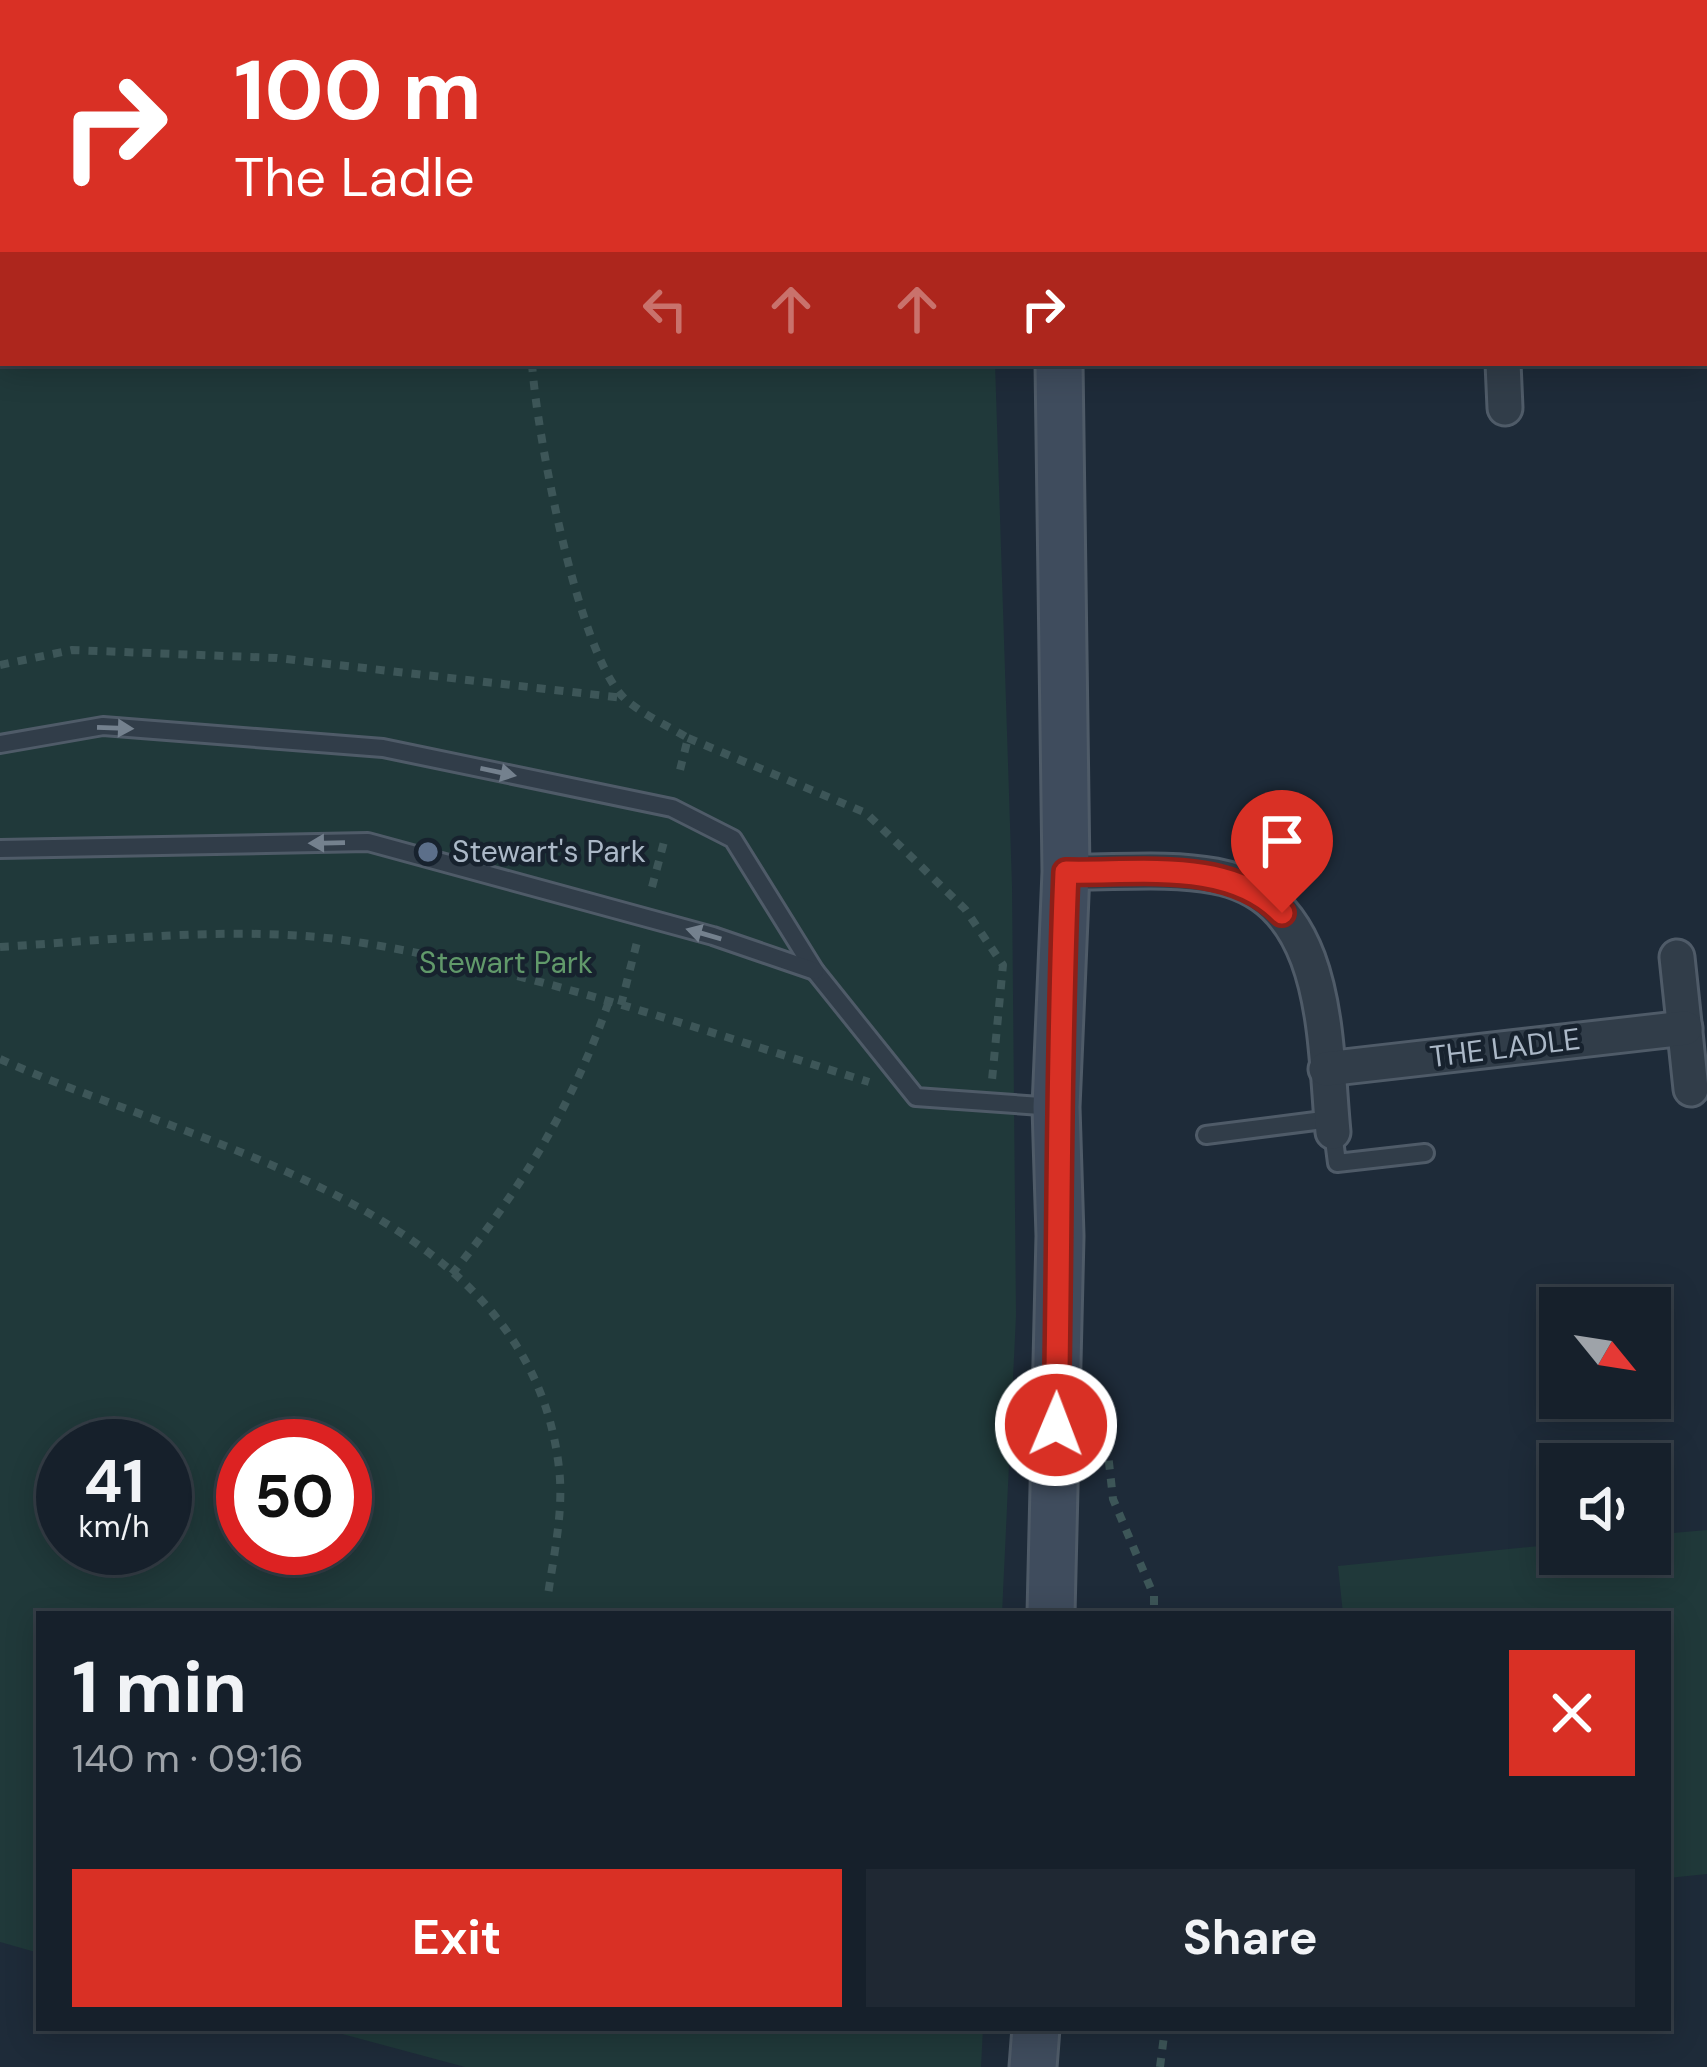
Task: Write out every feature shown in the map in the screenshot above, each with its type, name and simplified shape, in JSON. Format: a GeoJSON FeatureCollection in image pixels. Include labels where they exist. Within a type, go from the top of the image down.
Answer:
{"type":"FeatureCollection","features":[{"type":"Feature","properties":{"kind":"main road"},"geometry":{"type":"LineString","coordinates":[[1051,1611],[1060,1236],[1056,1106],[1066,872],[1059,366]]}},
{"type":"Feature","properties":{"kind":"main road"},"geometry":{"type":"LineString","coordinates":[[1033,2067],[1036,2031]]}},
{"type":"Feature","properties":{"kind":"street"},"geometry":{"type":"LineString","coordinates":[[1503,366],[1505,408]]}},
{"type":"Feature","properties":{"kind":"street"},"geometry":{"type":"LineString","coordinates":[[1066,872],[1216,876],[1263,894],[1300,932],[1314,973],[1332,1126]]}},
{"type":"Feature","properties":{"kind":"street"},"geometry":{"type":"LineString","coordinates":[[1678,958],[1690,1089]]}},
{"type":"Feature","properties":{"kind":"street","name":"THE LADLE"},"geometry":{"type":"LineString","coordinates":[[1326,1069],[1684,1028]]}},
{"type":"Feature","properties":{"kind":"lane"},"geometry":{"type":"LineString","coordinates":[[0,744],[103,726],[383,748],[672,808],[733,839],[815,971],[916,1097],[1056,1106]]}},
{"type":"Feature","properties":{"kind":"lane"},"geometry":{"type":"LineString","coordinates":[[0,849],[368,842],[713,936],[815,971]]}},
{"type":"Feature","properties":{"kind":"lane"},"geometry":{"type":"LineString","coordinates":[[1206,1135],[1332,1126],[1337,1163],[1425,1153]]}},
{"type":"Feature","properties":{"kind":"path"},"geometry":{"type":"LineString","coordinates":[[532,366],[536,425],[597,657],[624,698],[688,738],[866,813],[964,909],[1003,965],[990,1105]]}},
{"type":"Feature","properties":{"kind":"path"},"geometry":{"type":"LineString","coordinates":[[0,665],[72,650],[277,658],[624,698]]}},
{"type":"Feature","properties":{"kind":"path"},"geometry":{"type":"LineString","coordinates":[[678,778],[688,738]]}},
{"type":"Feature","properties":{"kind":"path"},"geometry":{"type":"LineString","coordinates":[[652,887],[665,838]]}},
{"type":"Feature","properties":{"kind":"path"},"geometry":{"type":"LineString","coordinates":[[621,1005],[639,935]]}},
{"type":"Feature","properties":{"kind":"path"},"geometry":{"type":"LineString","coordinates":[[0,947],[320,938],[357,942],[608,1001],[916,1097]]}},
{"type":"Feature","properties":{"kind":"path"},"geometry":{"type":"LineString","coordinates":[[452,1274],[549,1141],[587,1064],[608,1001]]}},
{"type":"Feature","properties":{"kind":"path"},"geometry":{"type":"LineString","coordinates":[[0,1059],[261,1157],[337,1192],[379,1217],[452,1274],[511,1343],[545,1408],[560,1469],[561,1509],[548,1594]]}},
{"type":"Feature","properties":{"kind":"path"},"geometry":{"type":"LineString","coordinates":[[1100,1386],[1113,1499],[1154,1596],[1154,1611]]}},
{"type":"Feature","properties":{"kind":"path"},"geometry":{"type":"LineString","coordinates":[[1160,2067],[1166,2031]]}},
{"type":"Feature","properties":{"kind":"green space","name":"Stewart Park"},"geometry":{"type":"Polygon","coordinates":[[[0,366],[995,366],[1012,886],[1016,1315],[1002,1611],[36,1611],[36,1952],[0,1942],[0,366]]]}},
{"type":"Feature","properties":{"kind":"green space"},"geometry":{"type":"Polygon","coordinates":[[[1707,1530],[1707,1874],[1671,1878],[1671,1611],[1343,1611],[1338,1566],[1539,1546],[1539,1575],[1671,1575],[1671,1533],[1707,1530]]]}},
{"type":"Feature","properties":{"kind":"green space"},"geometry":{"type":"Polygon","coordinates":[[[331,2031],[983,2031],[981,2067],[465,2067],[331,2031]]]}},
{"type":"Feature","properties":{"kind":"place","name":"Stewart's Park"},"geometry":{"type":"Point","coordinates":[428,852]}},
{"type":"Feature","properties":{"kind":"route"},"geometry":{"type":"LineString","coordinates":[[1056,1425],[1060,1236],[1056,1106],[1066,872],[1216,876],[1263,894],[1282,913]]}}]}
